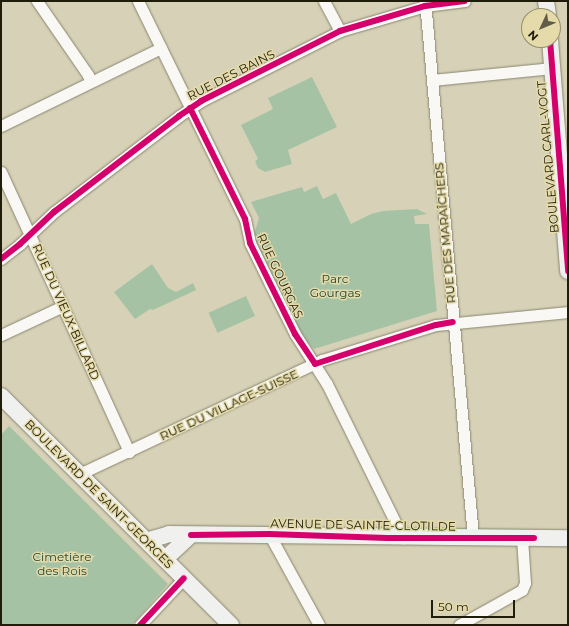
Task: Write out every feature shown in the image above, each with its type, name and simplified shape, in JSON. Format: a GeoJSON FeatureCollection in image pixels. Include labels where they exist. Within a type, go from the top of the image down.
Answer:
{"type":"FeatureCollection","features":[{"type":"Feature","properties":{"kind":"street"},"geometry":{"type":"LineString","coordinates":[[37,1],[88,75],[90,82]]}},
{"type":"Feature","properties":{"kind":"street","name":"RUE GOURGAS"},"geometry":{"type":"LineString","coordinates":[[138,1],[245,219],[250,243],[295,334],[315,364],[342,412],[403,538]]}},
{"type":"Feature","properties":{"kind":"street"},"geometry":{"type":"LineString","coordinates":[[324,1],[340,31]]}},
{"type":"Feature","properties":{"kind":"street","name":"RUE DES BAINS"},"geometry":{"type":"LineString","coordinates":[[1,259],[54,212],[190,108],[340,31],[425,3],[465,1]]}},
{"type":"Feature","properties":{"kind":"street","name":"RUE DES MARAÎCHERS"},"geometry":{"type":"LineString","coordinates":[[425,3],[473,537]]}},
{"type":"Feature","properties":{"kind":"street"},"geometry":{"type":"LineString","coordinates":[[1,126],[161,48]]}},
{"type":"Feature","properties":{"kind":"street","name":"BOULEVARD CARL-VOGT"},"geometry":{"type":"LineString","coordinates":[[551,48],[568,272]]}},
{"type":"Feature","properties":{"kind":"street"},"geometry":{"type":"LineString","coordinates":[[432,80],[552,68]]}},
{"type":"Feature","properties":{"kind":"street","name":"RUE DU VIEUX-BILLARD"},"geometry":{"type":"LineString","coordinates":[[1,172],[129,452]]}},
{"type":"Feature","properties":{"kind":"street"},"geometry":{"type":"LineString","coordinates":[[1,335],[63,306]]}},
{"type":"Feature","properties":{"kind":"street","name":"RUE DU VILLAGE-SUISSE"},"geometry":{"type":"LineString","coordinates":[[81,475],[86,471],[315,364],[436,325],[453,322],[568,312]]}},
{"type":"Feature","properties":{"kind":"street","name":"BOULEVARD DE SAINT-GEORGES"},"geometry":{"type":"LineString","coordinates":[[1,396],[231,625]]}},
{"type":"Feature","properties":{"kind":"street","name":"AVENUE DE SAINTE-CLOTILDE"},"geometry":{"type":"LineString","coordinates":[[149,543],[153,539],[169,534],[269,534],[403,538],[568,538]]}},
{"type":"Feature","properties":{"kind":"street"},"geometry":{"type":"LineString","coordinates":[[269,534],[319,625]]}},
{"type":"Feature","properties":{"kind":"street"},"geometry":{"type":"LineString","coordinates":[[166,559],[191,535]]}},
{"type":"Feature","properties":{"kind":"street"},"geometry":{"type":"LineString","coordinates":[[459,625],[522,590],[525,583],[522,538]]}},
{"type":"Feature","properties":{"kind":"street"},"geometry":{"type":"LineString","coordinates":[[140,625],[184,578]]}},
{"type":"Feature","properties":{"kind":"green space"},"geometry":{"type":"Polygon","coordinates":[[[312,77],[337,127],[288,150],[292,164],[265,172],[258,168],[255,161],[258,159],[241,125],[273,109],[268,98],[312,77]]]}},
{"type":"Feature","properties":{"kind":"green space","name":"Parc Gourgas"},"geometry":{"type":"Polygon","coordinates":[[[317,186],[323,199],[336,193],[351,224],[371,214],[383,211],[417,209],[427,214],[414,216],[415,224],[429,224],[437,311],[314,349],[298,332],[252,241],[259,218],[251,202],[302,187],[304,192],[317,186]]]}},
{"type":"Feature","properties":{"kind":"green space"},"geometry":{"type":"Polygon","coordinates":[[[152,264],[168,288],[176,292],[193,283],[196,290],[153,310],[150,309],[135,319],[114,292],[152,264]]]}},
{"type":"Feature","properties":{"kind":"green space"},"geometry":{"type":"Polygon","coordinates":[[[246,296],[255,316],[217,333],[209,313],[246,296]]]}},
{"type":"Feature","properties":{"kind":"green space","name":"Cimetière des Rois"},"geometry":{"type":"Polygon","coordinates":[[[9,426],[168,584],[132,625],[1,625],[1,435],[9,426]]]}},
{"type":"Feature","properties":{"kind":"cycle path"},"geometry":{"type":"LineString","coordinates":[[1,259],[20,244],[54,212],[179,116],[201,101],[340,31],[425,6],[465,1]]}},
{"type":"Feature","properties":{"kind":"cycle path"},"geometry":{"type":"LineString","coordinates":[[551,48],[568,271]]}},
{"type":"Feature","properties":{"kind":"cycle path"},"geometry":{"type":"LineString","coordinates":[[190,108],[245,219],[250,243],[295,334],[315,364],[436,325],[453,322]]}},
{"type":"Feature","properties":{"kind":"cycle path"},"geometry":{"type":"LineString","coordinates":[[191,535],[269,534],[387,538],[534,538]]}},
{"type":"Feature","properties":{"kind":"cycle path"},"geometry":{"type":"LineString","coordinates":[[140,625],[184,578]]}}]}
